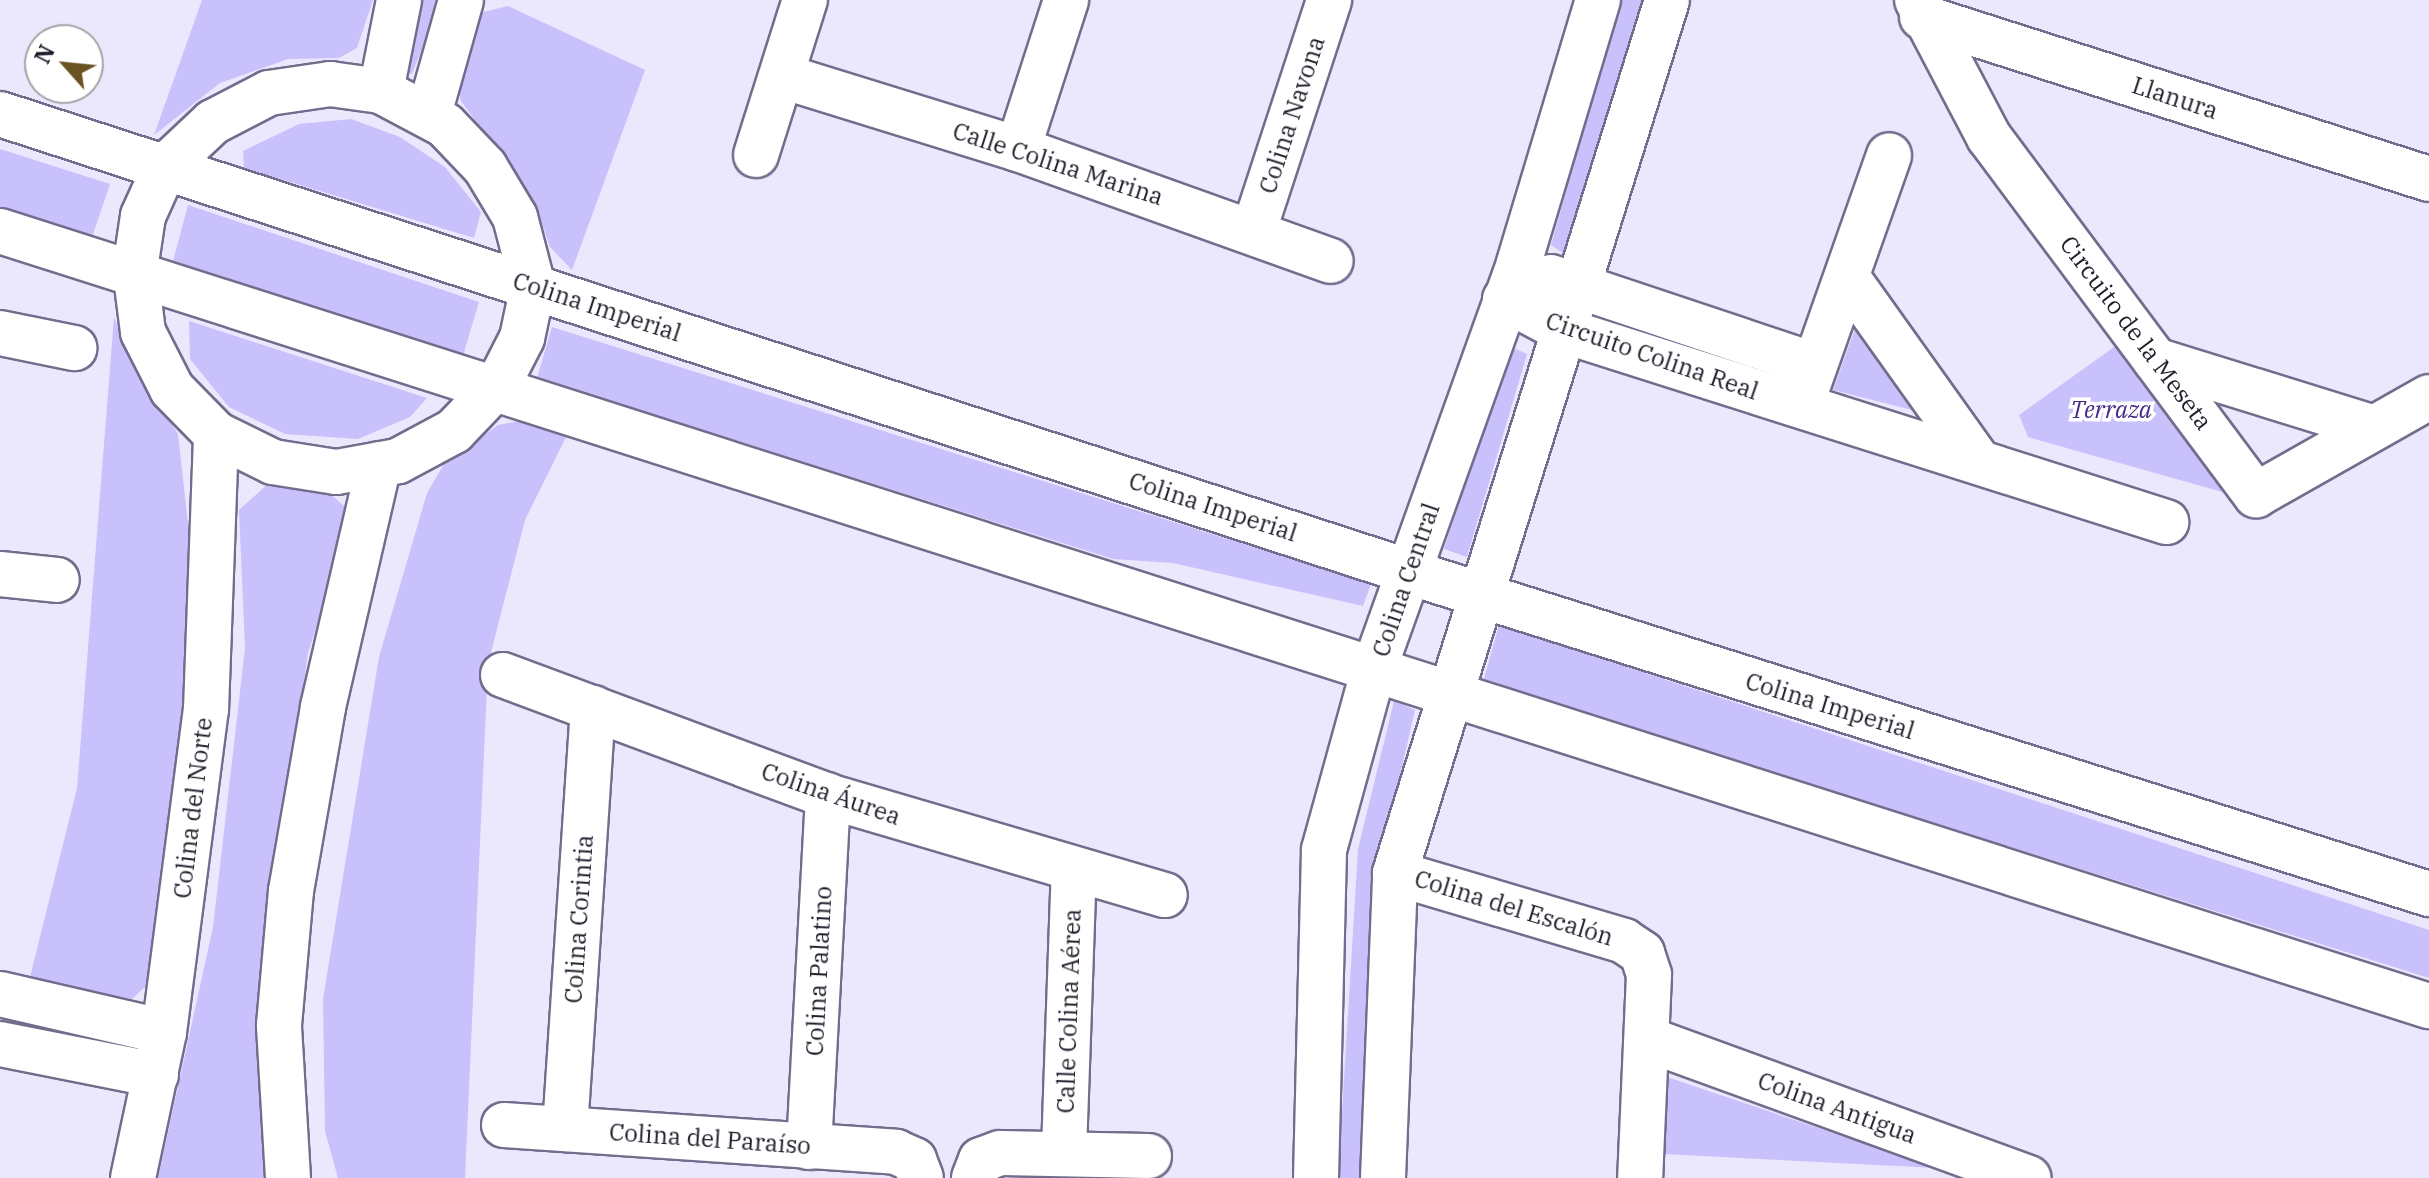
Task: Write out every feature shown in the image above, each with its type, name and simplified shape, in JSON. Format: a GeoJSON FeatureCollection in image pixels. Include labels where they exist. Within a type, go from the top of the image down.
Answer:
{"type":"FeatureCollection","features":[{"type":"Feature","properties":{"kind":"street"},"geometry":{"type":"LineString","coordinates":[[381,91],[399,0]]}},
{"type":"Feature","properties":{"kind":"street"},"geometry":{"type":"LineString","coordinates":[[429,114],[461,0]]}},
{"type":"Feature","properties":{"kind":"street"},"geometry":{"type":"LineString","coordinates":[[756,155],[805,0]]}},
{"type":"Feature","properties":{"kind":"street"},"geometry":{"type":"LineString","coordinates":[[1018,149],[1066,0]]}},
{"type":"Feature","properties":{"kind":"street","name":"Colina Navona"},"geometry":{"type":"LineString","coordinates":[[1254,230],[1329,0]]}},
{"type":"Feature","properties":{"kind":"street","name":"Colina Central"},"geometry":{"type":"LineString","coordinates":[[1316,1178],[1324,850],[1374,669],[1512,281],[1598,0]]}},
{"type":"Feature","properties":{"kind":"street"},"geometry":{"type":"LineString","coordinates":[[1383,1178],[1395,873],[1447,695],[1565,331],[1667,0]]}},
{"type":"Feature","properties":{"kind":"street","name":"Llanura"},"geometry":{"type":"LineString","coordinates":[[1919,9],[2429,179]]}},
{"type":"Feature","properties":{"kind":"street","name":"Circuito de la Meseta"},"geometry":{"type":"LineString","coordinates":[[1919,9],[1989,137],[2256,495],[2429,397]]}},
{"type":"Feature","properties":{"kind":"street","name":"Calle Colina Marina"},"geometry":{"type":"LineString","coordinates":[[782,76],[1018,149],[1254,230],[1331,261]]}},
{"type":"Feature","properties":{"kind":"street"},"geometry":{"type":"LineString","coordinates":[[330,84],[381,91],[429,114],[492,179],[515,217],[533,286],[522,338],[498,385],[454,431],[379,464],[336,472],[273,462],[216,434],[172,389],[143,332],[135,269],[143,216],[165,167],[213,122],[269,93],[330,84]]}},
{"type":"Feature","properties":{"kind":"street","name":"Colina Imperial"},"geometry":{"type":"LineString","coordinates":[[0,114],[1480,595],[2429,894]]}},
{"type":"Feature","properties":{"kind":"street"},"geometry":{"type":"LineString","coordinates":[[1801,408],[1889,155]]}},
{"type":"Feature","properties":{"kind":"street"},"geometry":{"type":"LineString","coordinates":[[0,231],[135,269],[1447,695],[2429,1006]]}},
{"type":"Feature","properties":{"kind":"street"},"geometry":{"type":"LineString","coordinates":[[1847,277],[1976,458]]}},
{"type":"Feature","properties":{"kind":"street","name":"Circuito Colina Real"},"geometry":{"type":"LineString","coordinates":[[1512,281],[1577,288],[1814,365]]}},
{"type":"Feature","properties":{"kind":"street","name":"Circuito Colina Real"},"geometry":{"type":"LineString","coordinates":[[1512,281],[1565,331],[1801,408],[1976,458],[2166,522]]}},
{"type":"Feature","properties":{"kind":"street"},"geometry":{"type":"LineString","coordinates":[[0,333],[74,348]]}},
{"type":"Feature","properties":{"kind":"street"},"geometry":{"type":"LineString","coordinates":[[2155,360],[2374,428]]}},
{"type":"Feature","properties":{"kind":"street","name":"Colina del Norte"},"geometry":{"type":"LineString","coordinates":[[133,1178],[164,1032],[206,710],[216,434]]}},
{"type":"Feature","properties":{"kind":"street"},"geometry":{"type":"LineString","coordinates":[[288,1178],[279,1025],[291,891],[323,707],[379,464]]}},
{"type":"Feature","properties":{"kind":"street"},"geometry":{"type":"LineString","coordinates":[[0,574],[57,580]]}},
{"type":"Feature","properties":{"kind":"street","name":"Colina Áurea"},"geometry":{"type":"LineString","coordinates":[[503,675],[828,796],[1165,895]]}},
{"type":"Feature","properties":{"kind":"street","name":"Colina Corintia"},"geometry":{"type":"LineString","coordinates":[[565,1129],[593,708]]}},
{"type":"Feature","properties":{"kind":"street","name":"Colina Palatino"},"geometry":{"type":"LineString","coordinates":[[809,1147],[828,796]]}},
{"type":"Feature","properties":{"kind":"street","name":"Calle Colina Aérea"},"geometry":{"type":"LineString","coordinates":[[1064,1151],[1074,870]]}},
{"type":"Feature","properties":{"kind":"street","name":"Colina del Escalón"},"geometry":{"type":"LineString","coordinates":[[1395,873],[1624,941],[1642,953],[1649,975],[1640,1178]]}},
{"type":"Feature","properties":{"kind":"street"},"geometry":{"type":"LineString","coordinates":[[0,994],[164,1032]]}},
{"type":"Feature","properties":{"kind":"street","name":"Colina Antigua"},"geometry":{"type":"LineString","coordinates":[[1647,1039],[2028,1178]]}},
{"type":"Feature","properties":{"kind":"street"},"geometry":{"type":"LineString","coordinates":[[0,1044],[156,1075]]}},
{"type":"Feature","properties":{"kind":"street","name":"Colina del Paraíso"},"geometry":{"type":"LineString","coordinates":[[504,1125],[896,1152],[918,1169]]}},
{"type":"Feature","properties":{"kind":"street"},"geometry":{"type":"LineString","coordinates":[[977,1169],[1064,1151],[1149,1156]]}},
{"type":"Feature","properties":{"kind":"green space"},"geometry":{"type":"Polygon","coordinates":[[[202,0],[373,0],[357,48],[339,58],[288,59],[220,83],[154,135],[202,0]]]}},
{"type":"Feature","properties":{"kind":"green space"},"geometry":{"type":"Polygon","coordinates":[[[418,0],[441,0],[412,74],[392,71],[418,0]]]}},
{"type":"Feature","properties":{"kind":"green space"},"geometry":{"type":"Polygon","coordinates":[[[1620,0],[1644,0],[1563,253],[1551,245],[1620,0]]]}},
{"type":"Feature","properties":{"kind":"green space"},"geometry":{"type":"Polygon","coordinates":[[[508,6],[645,70],[572,270],[550,247],[535,203],[461,101],[455,68],[483,12],[508,6]]]}},
{"type":"Feature","properties":{"kind":"green space"},"geometry":{"type":"Polygon","coordinates":[[[351,119],[400,137],[445,167],[481,212],[474,238],[244,168],[243,151],[299,124],[351,119]]]}},
{"type":"Feature","properties":{"kind":"green space"},"geometry":{"type":"Polygon","coordinates":[[[0,149],[110,184],[92,237],[0,207],[0,149]]]}},
{"type":"Feature","properties":{"kind":"green space"},"geometry":{"type":"Polygon","coordinates":[[[188,205],[479,302],[462,359],[173,261],[188,205]]]}},
{"type":"Feature","properties":{"kind":"green space"},"geometry":{"type":"Polygon","coordinates":[[[114,317],[131,361],[178,434],[191,551],[182,750],[164,903],[146,986],[132,999],[29,981],[77,788],[114,317]]]}},
{"type":"Feature","properties":{"kind":"green space"},"geometry":{"type":"Polygon","coordinates":[[[1859,318],[1916,411],[1833,390],[1859,318]]]}},
{"type":"Feature","properties":{"kind":"green space"},"geometry":{"type":"Polygon","coordinates":[[[189,321],[427,398],[410,417],[358,439],[285,434],[229,407],[190,359],[189,321]]]}},
{"type":"Feature","properties":{"kind":"green space"},"geometry":{"type":"Polygon","coordinates":[[[552,327],[1371,584],[1363,606],[1173,563],[1113,559],[537,378],[552,327]]]}},
{"type":"Feature","properties":{"kind":"green space","name":"Terraza"},"geometry":{"type":"Polygon","coordinates":[[[2121,342],[2233,495],[2028,437],[2019,415],[2121,342]]]}},
{"type":"Feature","properties":{"kind":"green space"},"geometry":{"type":"Polygon","coordinates":[[[1511,347],[1527,354],[1467,557],[1444,549],[1511,347]]]}},
{"type":"Feature","properties":{"kind":"green space"},"geometry":{"type":"Polygon","coordinates":[[[541,417],[574,421],[525,520],[488,664],[465,1178],[338,1178],[325,1131],[323,999],[379,657],[427,493],[444,464],[498,425],[541,417]]]}},
{"type":"Feature","properties":{"kind":"green space"},"geometry":{"type":"Polygon","coordinates":[[[270,482],[328,492],[344,506],[347,533],[308,653],[256,1043],[267,1178],[158,1178],[213,927],[245,648],[239,510],[270,482]]]}},
{"type":"Feature","properties":{"kind":"green space"},"geometry":{"type":"Polygon","coordinates":[[[1499,625],[2429,930],[2429,978],[1483,682],[1499,625]]]}},
{"type":"Feature","properties":{"kind":"green space"},"geometry":{"type":"Polygon","coordinates":[[[1394,701],[1415,710],[1381,858],[1366,1178],[1338,1178],[1358,849],[1394,701]]]}},
{"type":"Feature","properties":{"kind":"green space"},"geometry":{"type":"Polygon","coordinates":[[[1667,1077],[1937,1168],[1663,1154],[1667,1077]]]}}]}
